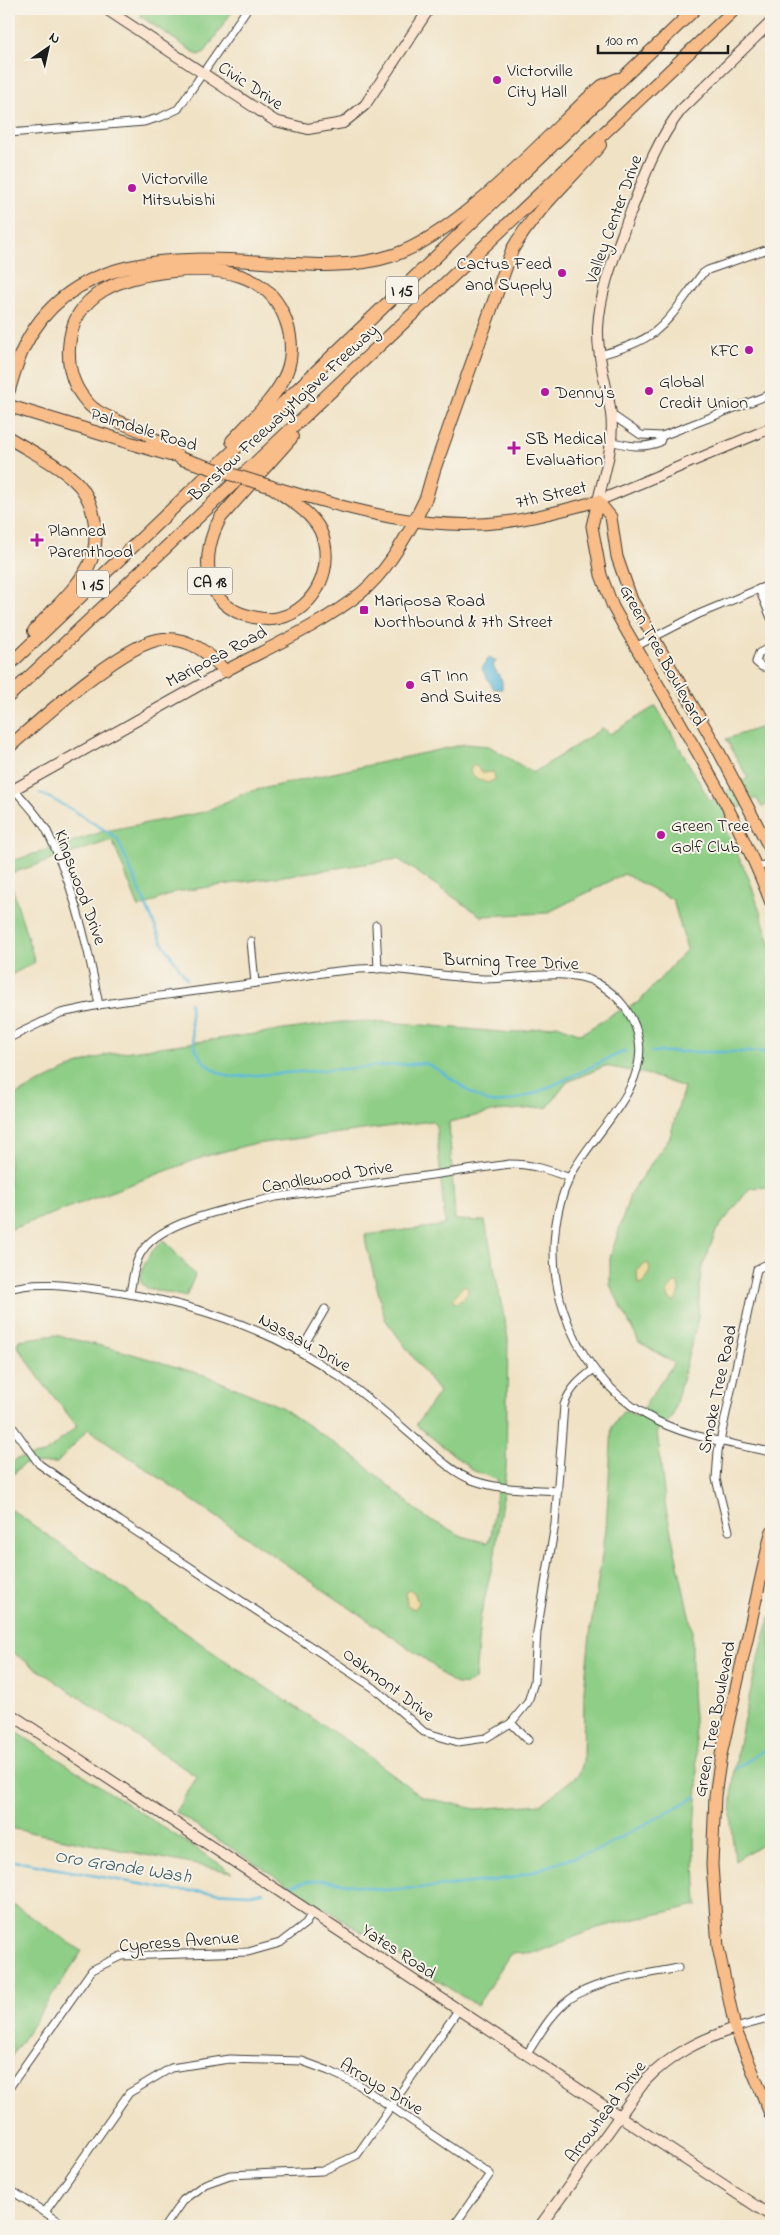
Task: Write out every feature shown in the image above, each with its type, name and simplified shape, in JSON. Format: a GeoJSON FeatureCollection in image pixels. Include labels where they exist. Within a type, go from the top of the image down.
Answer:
{"type":"FeatureCollection","features":[{"type":"Feature","properties":{"kind":"highway","name":"Barstow Freeway;Mojave Freeway"},"geometry":{"type":"LineString","coordinates":[[9,665],[695,9]]}},
{"type":"Feature","properties":{"kind":"highway","name":"Barstow Freeway;Mojave Freeway"},"geometry":{"type":"LineString","coordinates":[[9,696],[734,9]]}},
{"type":"Feature","properties":{"kind":"highway"},"geometry":{"type":"LineString","coordinates":[[9,390],[25,345],[40,322],[57,304],[83,285],[125,268],[166,260],[202,259],[340,265],[394,255],[430,237],[461,215],[602,86],[624,77]]}},
{"type":"Feature","properties":{"kind":"highway"},"geometry":{"type":"LineString","coordinates":[[414,522],[426,498],[434,470],[512,250],[524,230],[545,204],[584,164],[640,97]]}},
{"type":"Feature","properties":{"kind":"highway"},"geometry":{"type":"LineString","coordinates":[[178,503],[275,392],[289,366],[291,348],[289,331],[280,306],[262,287],[236,274],[211,270],[187,270],[146,275],[114,284],[86,304],[70,333],[68,354],[71,374],[79,392],[87,403],[98,411],[146,434],[182,459]]}},
{"type":"Feature","properties":{"kind":"highway","name":"CA 18"},"geometry":{"type":"LineString","coordinates":[[272,487],[312,519],[320,530],[325,558],[321,584],[303,606],[278,619],[264,619],[244,615],[229,606],[218,596],[210,582],[206,566],[207,551],[212,532],[221,518],[349,374]]}},
{"type":"Feature","properties":{"kind":"highway","name":"Palmdale Road"},"geometry":{"type":"LineString","coordinates":[[9,406],[272,487]]}},
{"type":"Feature","properties":{"kind":"highway"},"geometry":{"type":"LineString","coordinates":[[9,438],[75,480],[92,508],[94,526],[94,541],[88,567],[9,659]]}},
{"type":"Feature","properties":{"kind":"highway"},"geometry":{"type":"LineString","coordinates":[[9,747],[87,681],[147,643],[163,639],[193,644],[210,654],[225,671]]}},
{"type":"Feature","properties":{"kind":"main road","name":"Palmdale Road"},"geometry":{"type":"LineString","coordinates":[[272,487],[348,509],[414,522]]}},
{"type":"Feature","properties":{"kind":"main road","name":"7th Street"},"geometry":{"type":"LineString","coordinates":[[414,522],[478,524],[504,522],[531,518],[598,501]]}},
{"type":"Feature","properties":{"kind":"main road","name":"Green Tree Boulevard"},"geometry":{"type":"LineString","coordinates":[[598,501],[611,517],[617,557],[624,581],[653,638],[717,748],[771,851]]}},
{"type":"Feature","properties":{"kind":"main road","name":"Green Tree Boulevard"},"geometry":{"type":"LineString","coordinates":[[598,501],[592,526],[601,575],[612,607],[726,804],[758,868],[771,903]]}},
{"type":"Feature","properties":{"kind":"main road","name":"Mariposa Road"},"geometry":{"type":"LineString","coordinates":[[225,671],[309,626],[362,592],[382,571],[414,522]]}},
{"type":"Feature","properties":{"kind":"main road","name":"Green Tree Boulevard"},"geometry":{"type":"LineString","coordinates":[[771,1533],[721,1755],[715,1796],[712,1864],[718,1947],[736,2028],[771,2116]]}},
{"type":"Feature","properties":{"kind":"street","name":"Civic Drive"},"geometry":{"type":"LineString","coordinates":[[106,9],[276,121],[308,130],[343,123],[365,105],[429,9]]}},
{"type":"Feature","properties":{"kind":"street"},"geometry":{"type":"LineString","coordinates":[[9,134],[144,122],[178,109],[204,74],[247,9]]}},
{"type":"Feature","properties":{"kind":"street","name":"Valley Center Drive"},"geometry":{"type":"LineString","coordinates":[[598,501],[610,442],[612,415],[602,379],[599,355],[599,322],[607,274],[660,141],[681,110],[771,22]]}},
{"type":"Feature","properties":{"kind":"street"},"geometry":{"type":"LineString","coordinates":[[599,355],[628,348],[657,332],[666,324],[702,274],[708,270],[771,248]]}},
{"type":"Feature","properties":{"kind":"street"},"geometry":{"type":"LineString","coordinates":[[612,415],[641,435],[662,436],[771,394]]}},
{"type":"Feature","properties":{"kind":"street","name":"7th Street"},"geometry":{"type":"LineString","coordinates":[[598,501],[771,428]]}},
{"type":"Feature","properties":{"kind":"street"},"geometry":{"type":"LineString","coordinates":[[610,442],[632,446],[648,446],[660,442],[662,436]]}},
{"type":"Feature","properties":{"kind":"street"},"geometry":{"type":"LineString","coordinates":[[636,647],[699,614],[771,584]]}},
{"type":"Feature","properties":{"kind":"street"},"geometry":{"type":"LineString","coordinates":[[759,589],[771,618]]}},
{"type":"Feature","properties":{"kind":"street"},"geometry":{"type":"LineString","coordinates":[[771,646],[759,653],[756,662],[762,667],[771,667]]}},
{"type":"Feature","properties":{"kind":"street","name":"Mariposa Road"},"geometry":{"type":"LineString","coordinates":[[11,791],[225,671]]}},
{"type":"Feature","properties":{"kind":"street","name":"Kingswood Drive"},"geometry":{"type":"LineString","coordinates":[[11,791],[46,830],[59,861],[90,956],[99,1005]]}},
{"type":"Feature","properties":{"kind":"street"},"geometry":{"type":"LineString","coordinates":[[758,868],[771,861]]}},
{"type":"Feature","properties":{"kind":"street"},"geometry":{"type":"LineString","coordinates":[[376,925],[378,969]]}},
{"type":"Feature","properties":{"kind":"street"},"geometry":{"type":"LineString","coordinates":[[251,941],[255,983]]}},
{"type":"Feature","properties":{"kind":"street","name":"Burning Tree Drive"},"geometry":{"type":"LineString","coordinates":[[9,1038],[62,1013],[99,1005],[359,969],[415,970],[482,978],[522,978],[564,974],[596,982],[620,1000],[634,1022],[639,1042],[640,1057],[630,1088],[582,1157],[570,1178],[556,1232],[554,1251],[557,1287],[569,1328],[594,1370],[613,1391],[646,1416],[676,1429],[771,1452]]}},
{"type":"Feature","properties":{"kind":"street","name":"Candlewood Drive"},"geometry":{"type":"LineString","coordinates":[[130,1293],[138,1260],[143,1250],[160,1233],[190,1220],[253,1203],[276,1197],[510,1164],[526,1164],[544,1168],[570,1178]]}},
{"type":"Feature","properties":{"kind":"street","name":"Smoke Tree Road"},"geometry":{"type":"LineString","coordinates":[[729,1531],[716,1479],[720,1441],[758,1269],[771,1262]]}},
{"type":"Feature","properties":{"kind":"street","name":"Nassau Drive"},"geometry":{"type":"LineString","coordinates":[[9,1289],[61,1284],[130,1293],[198,1310],[249,1326],[300,1352],[344,1379],[440,1459],[471,1479],[501,1488],[558,1491]]}},
{"type":"Feature","properties":{"kind":"street"},"geometry":{"type":"LineString","coordinates":[[300,1352],[325,1309]]}},
{"type":"Feature","properties":{"kind":"street","name":"Oakmont Drive"},"geometry":{"type":"LineString","coordinates":[[9,1422],[39,1464],[120,1521],[374,1688],[424,1732],[458,1742],[486,1738],[512,1723],[528,1702],[534,1682],[538,1632],[551,1558],[564,1405],[568,1394],[575,1384],[594,1370]]}},
{"type":"Feature","properties":{"kind":"street","name":"Yates Road"},"geometry":{"type":"LineString","coordinates":[[9,1713],[771,2216]]}},
{"type":"Feature","properties":{"kind":"street"},"geometry":{"type":"LineString","coordinates":[[512,1723],[528,1740]]}},
{"type":"Feature","properties":{"kind":"street","name":"Cypress Avenue"},"geometry":{"type":"LineString","coordinates":[[9,2088],[92,1970],[121,1956],[248,1952],[280,1943],[306,1923],[312,1913]]}},
{"type":"Feature","properties":{"kind":"street"},"geometry":{"type":"LineString","coordinates":[[527,2054],[555,2013],[572,1996],[608,1984],[678,1968]]}},
{"type":"Feature","properties":{"kind":"street"},"geometry":{"type":"LineString","coordinates":[[165,2226],[183,2200],[205,2184],[230,2175],[322,2171],[357,2156],[458,2010]]}},
{"type":"Feature","properties":{"kind":"street","name":"Arrowhead Drive"},"geometry":{"type":"LineString","coordinates":[[540,2226],[644,2082],[661,2065],[693,2044],[736,2028],[771,2018]]}},
{"type":"Feature","properties":{"kind":"street","name":"Arroyo Drive"},"geometry":{"type":"LineString","coordinates":[[45,2212],[129,2093],[171,2068],[229,2059],[302,2061],[330,2071],[359,2085],[490,2174],[454,2226]]}},
{"type":"Feature","properties":{"kind":"street"},"geometry":{"type":"LineString","coordinates":[[9,2189],[66,2226]]}},
{"type":"Feature","properties":{"kind":"green space"},"geometry":{"type":"Polygon","coordinates":[[[144,9],[233,10],[205,52],[198,55],[140,16],[144,9]]]}},
{"type":"Feature","properties":{"kind":"green space"},"geometry":{"type":"Polygon","coordinates":[[[656,706],[710,801],[748,778],[726,739],[771,724],[771,803],[762,807],[756,798],[721,820],[750,881],[771,946],[771,1187],[750,1188],[716,1231],[701,1271],[698,1319],[672,1418],[657,1431],[666,1509],[692,1629],[692,1690],[698,1786],[694,1842],[697,1905],[597,1928],[538,1952],[510,1954],[477,2006],[175,1812],[197,1777],[9,1650],[9,1508],[217,1655],[356,1747],[422,1797],[476,1809],[541,1804],[579,1774],[583,1763],[584,1690],[591,1626],[606,1529],[612,1427],[624,1410],[637,1417],[674,1363],[639,1342],[610,1285],[610,1258],[631,1192],[670,1137],[684,1087],[646,1074],[605,1066],[567,1082],[548,1107],[497,1111],[449,1122],[455,1220],[485,1221],[508,1338],[506,1470],[495,1553],[480,1619],[475,1680],[462,1685],[450,1681],[429,1662],[88,1429],[57,1463],[23,1464],[9,1479],[9,1466],[16,1459],[44,1454],[77,1426],[42,1382],[17,1345],[19,1340],[55,1335],[122,1351],[204,1375],[281,1407],[359,1460],[425,1517],[462,1536],[487,1543],[491,1537],[498,1480],[474,1471],[416,1425],[439,1392],[385,1319],[366,1244],[365,1235],[445,1224],[436,1126],[432,1121],[248,1145],[206,1156],[9,1230],[9,1098],[74,1066],[109,1054],[342,1022],[388,1022],[512,1033],[557,1025],[581,1034],[615,1013],[639,1002],[687,949],[673,900],[624,874],[547,913],[481,916],[398,859],[175,892],[139,908],[112,840],[9,874],[9,862],[105,831],[204,812],[247,792],[465,744],[489,746],[533,773],[603,728],[610,734],[656,706]]]}},
{"type":"Feature","properties":{"kind":"green space"},"geometry":{"type":"Polygon","coordinates":[[[9,877],[35,962],[9,976],[9,877]]]}},
{"type":"Feature","properties":{"kind":"green space"},"geometry":{"type":"Polygon","coordinates":[[[164,1240],[195,1275],[186,1297],[147,1288],[141,1283],[142,1271],[147,1259],[164,1240]]]}},
{"type":"Feature","properties":{"kind":"green space"},"geometry":{"type":"Polygon","coordinates":[[[770,1616],[771,1838],[735,1861],[731,1819],[735,1768],[744,1717],[770,1616]]]}},
{"type":"Feature","properties":{"kind":"green space"},"geometry":{"type":"Polygon","coordinates":[[[9,1727],[232,1872],[9,1828],[9,1727]]]}},
{"type":"Feature","properties":{"kind":"green space"},"geometry":{"type":"Polygon","coordinates":[[[9,1904],[17,1907],[82,1951],[9,2060],[9,1904]]]}},
{"type":"Feature","properties":{"kind":"sand"},"geometry":{"type":"Polygon","coordinates":[[[472,766],[476,766],[483,773],[494,772],[495,780],[487,783],[474,777],[470,772],[472,766]]]}},
{"type":"Feature","properties":{"kind":"sand"},"geometry":{"type":"Polygon","coordinates":[[[648,1263],[650,1269],[648,1276],[643,1283],[638,1284],[637,1272],[648,1263]]]}},
{"type":"Feature","properties":{"kind":"sand"},"geometry":{"type":"Polygon","coordinates":[[[674,1283],[677,1283],[679,1290],[674,1302],[669,1299],[667,1292],[674,1283]]]}},
{"type":"Feature","properties":{"kind":"sand"},"geometry":{"type":"Polygon","coordinates":[[[463,1286],[467,1286],[468,1293],[459,1302],[454,1303],[453,1298],[463,1286]]]}},
{"type":"Feature","properties":{"kind":"sand"},"geometry":{"type":"Polygon","coordinates":[[[409,1590],[414,1592],[418,1603],[414,1609],[407,1605],[406,1594],[409,1590]]]}},
{"type":"Feature","properties":{"kind":"water"},"geometry":{"type":"Polygon","coordinates":[[[489,657],[496,661],[493,666],[502,681],[502,689],[494,689],[482,669],[489,657]]]}},
{"type":"Feature","properties":{"kind":"waterway"},"geometry":{"type":"LineString","coordinates":[[40,793],[71,809],[117,838],[162,942],[187,979]]}},
{"type":"Feature","properties":{"kind":"waterway"},"geometry":{"type":"LineString","coordinates":[[190,1002],[193,1038],[201,1058],[208,1066],[231,1077],[424,1063],[484,1100],[504,1102],[538,1092],[626,1051]]}},
{"type":"Feature","properties":{"kind":"waterway"},"geometry":{"type":"LineString","coordinates":[[651,1052],[771,1052]]}},
{"type":"Feature","properties":{"kind":"waterway","name":"Oro Grande Wash"},"geometry":{"type":"LineString","coordinates":[[737,1768],[771,1745]]}},
{"type":"Feature","properties":{"kind":"waterway","name":"Oro Grande Wash"},"geometry":{"type":"LineString","coordinates":[[288,1886],[308,1881],[324,1880],[382,1890],[436,1887],[512,1878],[600,1849],[697,1796]]}},
{"type":"Feature","properties":{"kind":"waterway","name":"Oro Grande Wash"},"geometry":{"type":"LineString","coordinates":[[9,1860],[173,1890],[251,1894],[263,1892]]}},
{"type":"Feature","properties":{"kind":"place","name":"Victorville City Hall"},"geometry":{"type":"Point","coordinates":[497,80]}},
{"type":"Feature","properties":{"kind":"place","name":"Victorville Mitsubishi"},"geometry":{"type":"Point","coordinates":[132,188]}},
{"type":"Feature","properties":{"kind":"place","name":"Cactus Feed and Supply"},"geometry":{"type":"Point","coordinates":[562,273]}},
{"type":"Feature","properties":{"kind":"place","name":"KFC"},"geometry":{"type":"Point","coordinates":[749,350]}},
{"type":"Feature","properties":{"kind":"place","name":"Global Credit Union"},"geometry":{"type":"Point","coordinates":[649,391]}},
{"type":"Feature","properties":{"kind":"place","name":"Denny's"},"geometry":{"type":"Point","coordinates":[545,392]}},
{"type":"Feature","properties":{"kind":"place","name":"SB Medical Evaluation"},"geometry":{"type":"Point","coordinates":[514,448]}},
{"type":"Feature","properties":{"kind":"place","name":"Planned Parenthood"},"geometry":{"type":"Point","coordinates":[37,540]}},
{"type":"Feature","properties":{"kind":"place","name":"Mariposa Road Northbound & 7th Street"},"geometry":{"type":"Point","coordinates":[364,610]}},
{"type":"Feature","properties":{"kind":"place","name":"GT Inn and Suites"},"geometry":{"type":"Point","coordinates":[410,685]}},
{"type":"Feature","properties":{"kind":"place","name":"Green Tree Golf Club"},"geometry":{"type":"Point","coordinates":[661,835]}}]}
